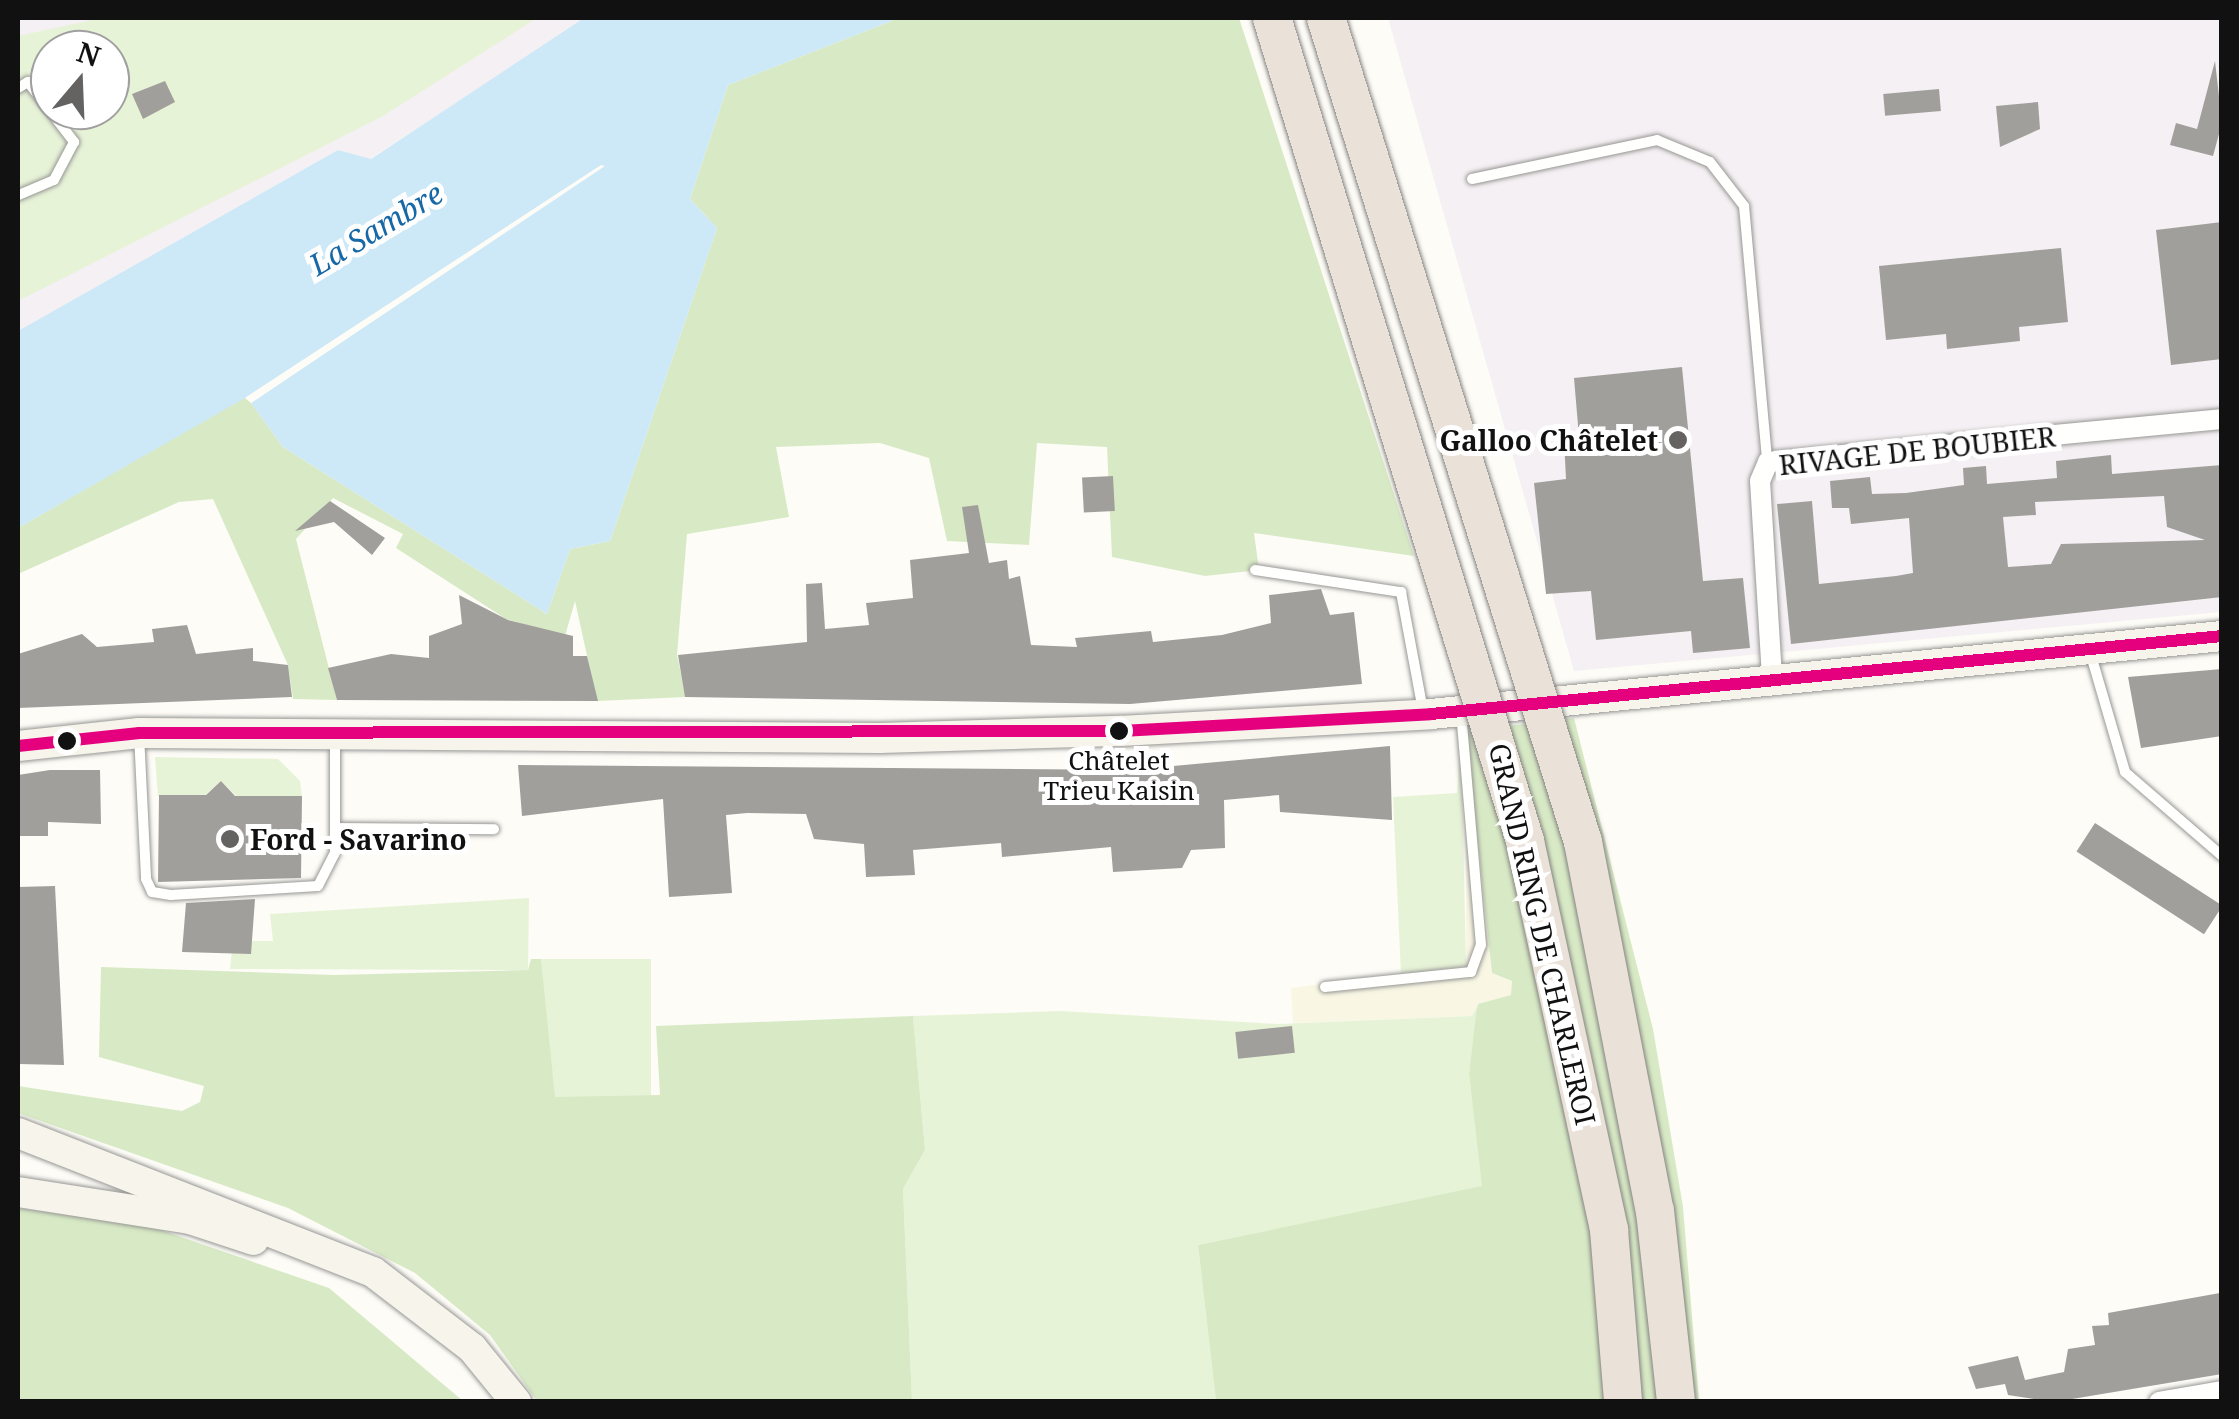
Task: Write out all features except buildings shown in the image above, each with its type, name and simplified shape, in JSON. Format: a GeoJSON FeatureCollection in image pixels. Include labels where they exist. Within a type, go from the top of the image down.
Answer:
{"type":"FeatureCollection","features":[{"type":"Feature","properties":{"kind":"highway","name":"GRAND RING DE CHARLEROI"},"geometry":{"type":"LineString","coordinates":[[1272,18],[1526,842],[1610,1230],[1623,1402]]}},
{"type":"Feature","properties":{"kind":"highway","name":"GRAND RING DE CHARLEROI"},"geometry":{"type":"LineString","coordinates":[[1326,18],[1583,842],[1655,1211],[1676,1402]]}},
{"type":"Feature","properties":{"kind":"main road"},"geometry":{"type":"LineString","coordinates":[[18,746],[139,733],[880,738],[1424,715],[1772,677],[2222,636]]}},
{"type":"Feature","properties":{"kind":"main road"},"geometry":{"type":"LineString","coordinates":[[18,1133],[373,1272],[472,1348],[516,1402]]}},
{"type":"Feature","properties":{"kind":"main road"},"geometry":{"type":"LineString","coordinates":[[18,1192],[190,1219],[332,1271],[426,1330],[494,1402]]}},
{"type":"Feature","properties":{"kind":"street","name":"RIVAGE DE BOUBIER"},"geometry":{"type":"LineString","coordinates":[[1772,677],[1760,481],[1768,462],[2222,419]]}},
{"type":"Feature","properties":{"kind":"street"},"geometry":{"type":"LineString","coordinates":[[2159,1402],[2222,1392]]}},
{"type":"Feature","properties":{"kind":"lane"},"geometry":{"type":"LineString","coordinates":[[18,88],[28,82],[74,142],[54,180],[18,195]]}},
{"type":"Feature","properties":{"kind":"lane"},"geometry":{"type":"LineString","coordinates":[[1472,179],[1657,140],[1710,162],[1744,206],[1768,462]]}},
{"type":"Feature","properties":{"kind":"lane"},"geometry":{"type":"LineString","coordinates":[[1255,570],[1401,592],[1424,715]]}},
{"type":"Feature","properties":{"kind":"lane"},"geometry":{"type":"LineString","coordinates":[[2088,646],[2124,772],[2222,856]]}},
{"type":"Feature","properties":{"kind":"lane"},"geometry":{"type":"LineString","coordinates":[[1325,987],[1471,972],[1482,944],[1461,711]]}},
{"type":"Feature","properties":{"kind":"lane"},"geometry":{"type":"LineString","coordinates":[[139,733],[152,892],[297,894],[329,871],[335,828],[334,733]]}},
{"type":"Feature","properties":{"kind":"lane"},"geometry":{"type":"LineString","coordinates":[[335,828],[494,829]]}},
{"type":"Feature","properties":{"kind":"shaded area"},"geometry":{"type":"Polygon","coordinates":[[[18,18],[587,18],[370,159],[338,150],[18,331],[18,18]]]}},
{"type":"Feature","properties":{"kind":"shaded area"},"geometry":{"type":"Polygon","coordinates":[[[1388,18],[2221,18],[2221,612],[1574,671],[1388,18]]]}},
{"type":"Feature","properties":{"kind":"shaded area"},"geometry":{"type":"Polygon","coordinates":[[[1466,731],[1492,973],[1512,981],[1512,995],[1478,1004],[1472,1016],[1293,1023],[1291,988],[1466,965],[1466,731]]]}},
{"type":"Feature","properties":{"kind":"green space"},"geometry":{"type":"Polygon","coordinates":[[[101,18],[537,18],[383,116],[18,301],[18,36],[30,33],[30,130],[130,130],[130,30],[46,30],[101,18]]]}},
{"type":"Feature","properties":{"kind":"green space"},"geometry":{"type":"Polygon","coordinates":[[[899,18],[1239,18],[1414,556],[1254,533],[1259,570],[1205,576],[1112,557],[1107,447],[1037,443],[1029,545],[947,541],[929,458],[880,443],[776,447],[789,517],[687,534],[677,655],[686,697],[597,701],[575,601],[565,636],[506,619],[396,548],[403,534],[333,498],[296,539],[337,700],[293,699],[288,665],[213,499],[179,502],[18,574],[18,528],[246,396],[283,447],[547,614],[570,549],[610,541],[717,228],[690,199],[728,85],[899,18]]]}},
{"type":"Feature","properties":{"kind":"green space"},"geometry":{"type":"Polygon","coordinates":[[[1574,718],[1653,1029],[1683,1207],[1699,1401],[1216,1401],[1198,1245],[1482,1186],[1469,1074],[1476,1014],[1478,1004],[1511,995],[1512,981],[1492,973],[1466,731],[1574,718]]]}},
{"type":"Feature","properties":{"kind":"green space"},"geometry":{"type":"Polygon","coordinates":[[[1461,737],[1466,966],[1401,975],[1393,797],[1457,793],[1461,737]]]}},
{"type":"Feature","properties":{"kind":"green space"},"geometry":{"type":"Polygon","coordinates":[[[155,757],[278,759],[300,781],[302,796],[236,796],[221,781],[205,795],[158,796],[155,757]]]}},
{"type":"Feature","properties":{"kind":"green space"},"geometry":{"type":"Polygon","coordinates":[[[529,898],[528,970],[230,969],[233,941],[273,941],[270,914],[529,898]]]}},
{"type":"Feature","properties":{"kind":"green space"},"geometry":{"type":"Polygon","coordinates":[[[531,959],[541,959],[555,1097],[660,1095],[656,1026],[913,1016],[925,1150],[903,1189],[912,1401],[537,1401],[490,1335],[415,1273],[288,1208],[18,1113],[18,1086],[182,1111],[200,1102],[204,1086],[99,1057],[101,967],[334,975],[528,970],[531,959]]]}},
{"type":"Feature","properties":{"kind":"green space"},"geometry":{"type":"Polygon","coordinates":[[[541,959],[651,959],[651,1098],[541,1098],[541,959]]]}},
{"type":"Feature","properties":{"kind":"green space"},"geometry":{"type":"Polygon","coordinates":[[[1478,1004],[1469,1074],[1483,1187],[1198,1245],[1216,1401],[912,1401],[903,1189],[925,1150],[913,1016],[1060,1011],[1278,1024],[1472,1016],[1478,1004]]]}},
{"type":"Feature","properties":{"kind":"green space"},"geometry":{"type":"Polygon","coordinates":[[[18,1208],[152,1227],[329,1288],[463,1401],[18,1402],[18,1208]]]}},
{"type":"Feature","properties":{"kind":"water","name":"La Sambre"},"geometry":{"type":"Polygon","coordinates":[[[584,18],[899,18],[728,85],[690,199],[717,228],[610,541],[570,549],[547,614],[283,447],[251,403],[603,164],[245,398],[18,528],[18,331],[338,150],[371,159],[584,18]]]}},
{"type":"Feature","properties":{"kind":"pier"},"geometry":{"type":"Polygon","coordinates":[[[601,165],[605,166],[251,403],[245,398],[601,165]]]}},
{"type":"Feature","properties":{"kind":"transit line"},"geometry":{"type":"LineString","coordinates":[[18,746],[139,733],[1121,731],[1431,714],[2222,636]]}},
{"type":"Feature","properties":{"kind":"place","name":"Galloo Châtelet"},"geometry":{"type":"Point","coordinates":[1678,440]}},
{"type":"Feature","properties":{"kind":"place","name":"Châtelet Trieu Kaisin"},"geometry":{"type":"Point","coordinates":[1119,731]}},
{"type":"Feature","properties":{"kind":"place","name":"Ford - Savarino"},"geometry":{"type":"Point","coordinates":[230,839]}}]}
